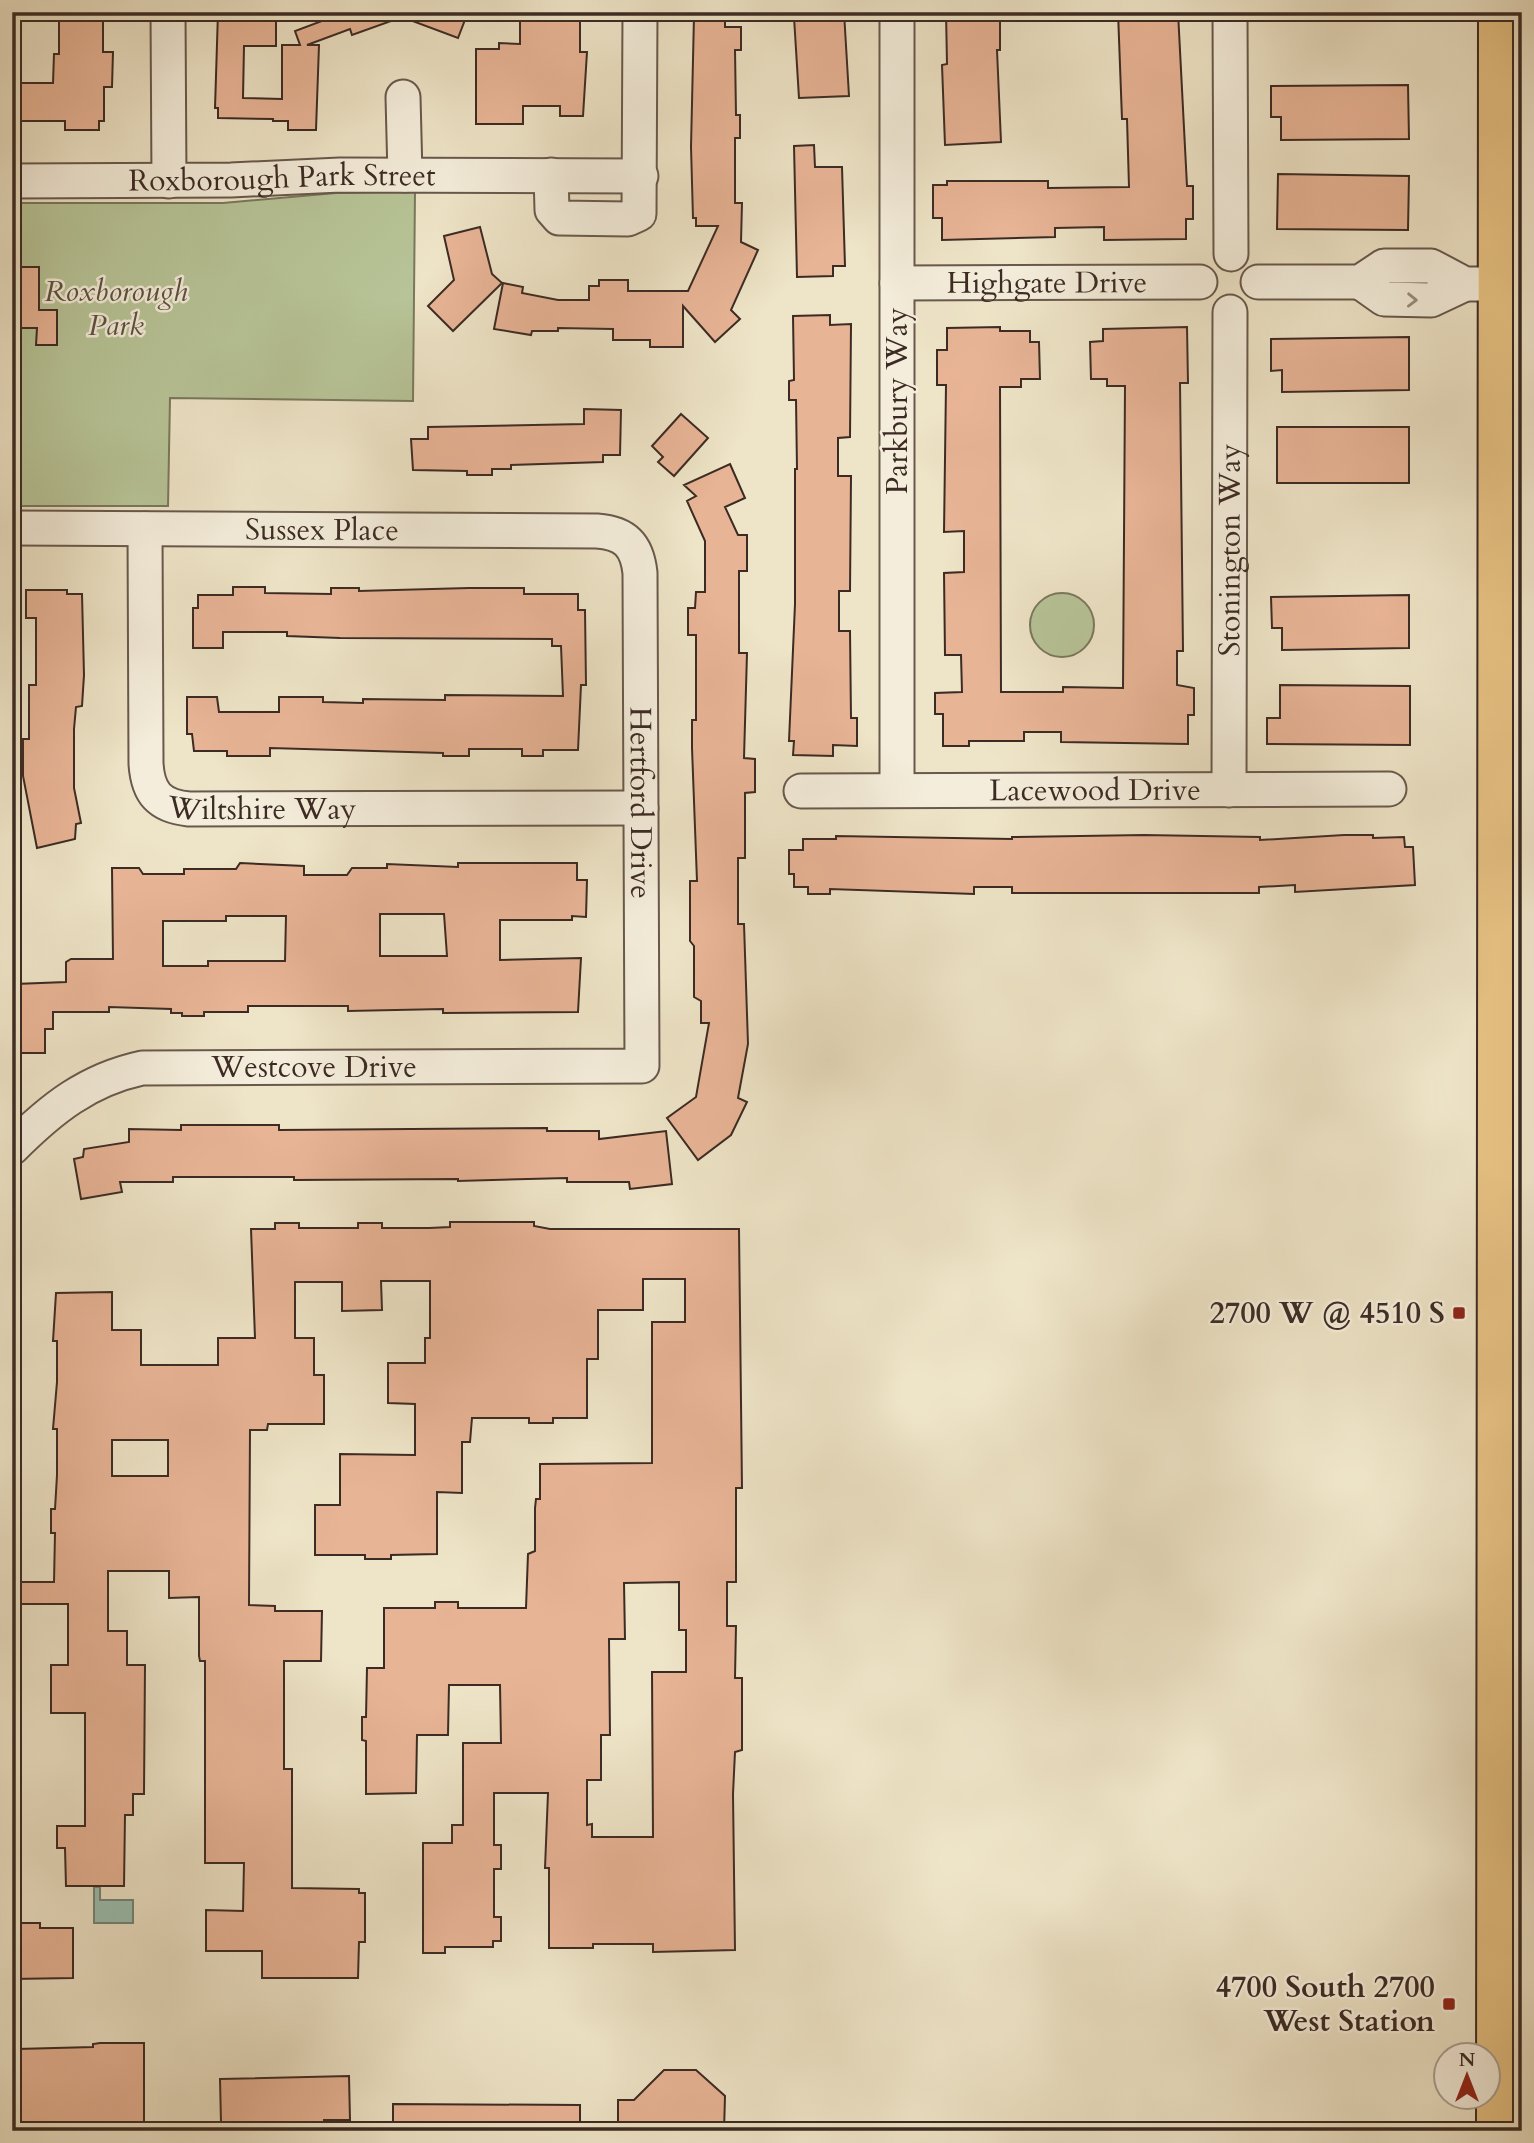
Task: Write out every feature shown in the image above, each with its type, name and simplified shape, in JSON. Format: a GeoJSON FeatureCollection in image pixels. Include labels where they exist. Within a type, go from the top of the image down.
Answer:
{"type":"FeatureCollection","features":[{"type":"Feature","properties":{"kind":"main road"},"geometry":{"type":"LineString","coordinates":[[1496,2131],[1482,284],[1498,12]]}},
{"type":"Feature","properties":{"kind":"street"},"geometry":{"type":"LineString","coordinates":[[167,12],[169,181]]}},
{"type":"Feature","properties":{"kind":"street"},"geometry":{"type":"LineString","coordinates":[[551,175],[554,215],[565,219],[636,217],[642,210],[640,12]]}},
{"type":"Feature","properties":{"kind":"street","name":"Parkbury Way"},"geometry":{"type":"LineString","coordinates":[[897,12],[897,790]]}},
{"type":"Feature","properties":{"kind":"street"},"geometry":{"type":"LineString","coordinates":[[1230,12],[1231,254]]}},
{"type":"Feature","properties":{"kind":"street"},"geometry":{"type":"LineString","coordinates":[[404,97],[405,175]]}},
{"type":"Feature","properties":{"kind":"street","name":"Roxborough Park Street"},"geometry":{"type":"LineString","coordinates":[[12,181],[169,181],[405,175],[641,176]]}},
{"type":"Feature","properties":{"kind":"street"},"geometry":{"type":"LineString","coordinates":[[1231,254],[1250,262],[1258,282],[1252,300],[1242,309],[1230,312],[1208,303],[1200,282],[1206,264],[1217,256],[1231,254]]}},
{"type":"Feature","properties":{"kind":"street","name":"Highgate Drive"},"geometry":{"type":"LineString","coordinates":[[897,283],[1200,282]]}},
{"type":"Feature","properties":{"kind":"street"},"geometry":{"type":"LineString","coordinates":[[1258,282],[1360,282],[1384,299],[1431,300],[1482,284]]}},
{"type":"Feature","properties":{"kind":"street","name":"Stonington Way"},"geometry":{"type":"LineString","coordinates":[[1229,790],[1230,312]]}},
{"type":"Feature","properties":{"kind":"street","name":"Sussex Place"},"geometry":{"type":"LineString","coordinates":[[12,528],[597,531],[620,535],[630,542]]}},
{"type":"Feature","properties":{"kind":"street","name":"Wiltshire Way"},"geometry":{"type":"LineString","coordinates":[[145,529],[146,764],[149,786],[155,797],[164,804],[189,809],[641,808]]}},
{"type":"Feature","properties":{"kind":"street","name":"Hertford Drive"},"geometry":{"type":"LineString","coordinates":[[630,542],[639,561],[640,573],[642,1066]]}},
{"type":"Feature","properties":{"kind":"street","name":"Lacewood Drive"},"geometry":{"type":"LineString","coordinates":[[801,791],[1389,789]]}},
{"type":"Feature","properties":{"kind":"street","name":"Westcove Drive"},"geometry":{"type":"LineString","coordinates":[[12,1148],[43,1118],[79,1091],[99,1080],[142,1068],[642,1066]]}},
{"type":"Feature","properties":{"kind":"green space","name":"Roxborough Park"},"geometry":{"type":"Polygon","coordinates":[[[415,191],[413,401],[170,398],[168,506],[12,506],[12,203],[223,203],[336,193],[415,191]]]}},
{"type":"Feature","properties":{"kind":"green space"},"geometry":{"type":"Polygon","coordinates":[[[1062,593],[1074,595],[1085,602],[1092,613],[1092,637],[1085,648],[1074,655],[1062,657],[1050,655],[1039,648],[1032,637],[1030,625],[1032,613],[1039,602],[1050,595],[1062,593]]]}},
{"type":"Feature","properties":{"kind":"shaded area"},"geometry":{"type":"Polygon","coordinates":[[[94,1887],[100,1887],[100,1900],[133,1900],[133,1923],[94,1923],[94,1887]]]}},
{"type":"Feature","properties":{"kind":"building"},"geometry":{"type":"Polygon","coordinates":[[[59,12],[103,12],[103,52],[113,52],[112,87],[104,87],[104,121],[99,121],[99,130],[65,130],[65,121],[12,121],[12,83],[53,83],[54,54],[59,54],[59,12]]]}},
{"type":"Feature","properties":{"kind":"building"},"geometry":{"type":"Polygon","coordinates":[[[218,12],[276,12],[276,46],[244,46],[243,98],[282,99],[282,45],[300,45],[295,31],[330,18],[327,12],[468,12],[458,38],[402,17],[352,35],[350,29],[307,45],[319,45],[316,130],[288,130],[288,121],[218,118],[218,108],[215,108],[218,12]]]}},
{"type":"Feature","properties":{"kind":"building"},"geometry":{"type":"Polygon","coordinates":[[[520,12],[580,12],[580,52],[587,52],[583,116],[560,116],[560,106],[523,106],[523,124],[476,124],[476,49],[499,49],[499,43],[520,44],[520,12]]]}},
{"type":"Feature","properties":{"kind":"building"},"geometry":{"type":"Polygon","coordinates":[[[807,12],[844,12],[849,96],[799,98],[794,17],[807,12]]]}},
{"type":"Feature","properties":{"kind":"building"},"geometry":{"type":"Polygon","coordinates":[[[946,12],[1000,12],[1000,50],[997,50],[1001,142],[945,145],[942,65],[947,64],[946,12]]]}},
{"type":"Feature","properties":{"kind":"building"},"geometry":{"type":"Polygon","coordinates":[[[1118,12],[1178,12],[1187,186],[1193,186],[1193,219],[1186,219],[1186,239],[1104,240],[1104,227],[1055,228],[1055,237],[942,240],[942,218],[933,218],[933,185],[947,185],[947,181],[1048,181],[1048,188],[1129,187],[1127,119],[1122,119],[1118,12]]]}},
{"type":"Feature","properties":{"kind":"building"},"geometry":{"type":"Polygon","coordinates":[[[694,16],[725,16],[725,27],[741,27],[741,50],[735,50],[736,115],[740,115],[740,138],[735,138],[735,203],[742,203],[741,242],[758,250],[731,310],[740,319],[715,342],[683,306],[683,347],[650,347],[650,340],[613,340],[613,329],[558,328],[558,331],[532,331],[531,335],[494,329],[503,283],[523,287],[522,293],[558,300],[589,300],[589,286],[599,286],[599,280],[628,280],[628,291],[688,291],[718,226],[696,226],[696,218],[693,218],[691,147],[694,16]]]}},
{"type":"Feature","properties":{"kind":"building"},"geometry":{"type":"Polygon","coordinates":[[[1408,85],[1409,139],[1281,140],[1281,117],[1271,117],[1271,86],[1408,85]]]}},
{"type":"Feature","properties":{"kind":"building"},"geometry":{"type":"Polygon","coordinates":[[[814,145],[815,167],[842,167],[845,266],[833,266],[833,276],[797,277],[794,146],[814,145]]]}},
{"type":"Feature","properties":{"kind":"building"},"geometry":{"type":"Polygon","coordinates":[[[1278,174],[1409,176],[1408,230],[1277,229],[1278,174]]]}},
{"type":"Feature","properties":{"kind":"building"},"geometry":{"type":"Polygon","coordinates":[[[480,227],[492,274],[502,283],[453,331],[428,306],[454,280],[444,236],[480,227]]]}},
{"type":"Feature","properties":{"kind":"building"},"geometry":{"type":"Polygon","coordinates":[[[21,267],[39,267],[39,310],[57,310],[57,345],[36,345],[37,328],[20,328],[21,267]]]}},
{"type":"Feature","properties":{"kind":"building"},"geometry":{"type":"Polygon","coordinates":[[[830,315],[830,325],[851,324],[850,437],[838,438],[838,476],[851,476],[850,591],[839,591],[839,631],[850,631],[851,718],[857,718],[857,746],[833,745],[833,756],[793,755],[794,741],[789,741],[797,469],[796,400],[789,400],[789,381],[794,380],[793,316],[830,315]]]}},
{"type":"Feature","properties":{"kind":"building"},"geometry":{"type":"Polygon","coordinates":[[[1000,327],[1000,331],[1030,331],[1030,342],[1039,342],[1040,379],[1021,379],[1021,387],[1000,387],[1001,692],[1063,692],[1063,687],[1123,688],[1125,386],[1107,386],[1107,379],[1091,379],[1090,342],[1103,341],[1103,329],[1187,327],[1188,383],[1180,383],[1183,651],[1177,651],[1177,685],[1194,688],[1194,715],[1188,715],[1188,744],[1061,742],[1061,732],[1024,732],[1024,741],[969,741],[969,746],[943,746],[943,714],[935,714],[935,693],[962,692],[961,655],[945,655],[944,573],[964,572],[964,531],[944,532],[946,385],[937,385],[937,350],[947,350],[947,328],[1000,327]]]}},
{"type":"Feature","properties":{"kind":"building"},"geometry":{"type":"Polygon","coordinates":[[[1409,337],[1409,390],[1282,392],[1282,370],[1271,371],[1271,339],[1409,337]]]}},
{"type":"Feature","properties":{"kind":"building"},"geometry":{"type":"Polygon","coordinates":[[[584,409],[621,410],[620,455],[603,455],[603,462],[511,465],[511,469],[492,469],[492,475],[467,475],[467,471],[413,470],[411,439],[428,439],[428,427],[584,424],[584,409]]]}},
{"type":"Feature","properties":{"kind":"building"},"geometry":{"type":"Polygon","coordinates":[[[681,414],[708,438],[674,476],[658,462],[663,457],[652,446],[681,414]]]}},
{"type":"Feature","properties":{"kind":"building"},"geometry":{"type":"Polygon","coordinates":[[[1277,427],[1409,427],[1409,483],[1277,483],[1277,427]]]}},
{"type":"Feature","properties":{"kind":"building"},"geometry":{"type":"Polygon","coordinates":[[[730,464],[745,498],[725,507],[738,535],[747,535],[747,571],[739,571],[739,653],[747,653],[744,758],[755,759],[755,792],[745,793],[745,858],[738,858],[738,924],[744,924],[748,1044],[738,1098],[747,1102],[731,1135],[698,1160],[667,1118],[696,1097],[709,1023],[701,1023],[701,1001],[694,997],[694,946],[690,941],[690,881],[697,881],[692,748],[692,720],[696,720],[696,635],[688,635],[688,608],[695,608],[696,592],[705,592],[705,541],[687,501],[696,496],[684,485],[730,464]]]}},
{"type":"Feature","properties":{"kind":"building"},"geometry":{"type":"Polygon","coordinates":[[[233,587],[265,587],[265,593],[331,594],[331,588],[359,588],[359,591],[524,588],[524,594],[578,594],[578,610],[585,610],[586,685],[581,685],[578,750],[543,750],[543,756],[522,756],[522,749],[469,749],[469,756],[270,748],[270,756],[227,756],[227,751],[194,751],[192,734],[187,734],[187,697],[217,697],[219,712],[279,712],[279,697],[323,697],[323,702],[363,703],[363,699],[445,700],[445,695],[563,696],[561,646],[552,646],[552,639],[340,638],[287,636],[287,632],[223,632],[223,648],[193,648],[193,608],[198,608],[198,595],[233,595],[233,587]]]}},
{"type":"Feature","properties":{"kind":"building"},"geometry":{"type":"Polygon","coordinates":[[[26,590],[67,590],[67,594],[82,594],[84,675],[82,706],[76,707],[74,729],[74,788],[81,823],[76,824],[75,839],[37,848],[23,776],[23,739],[29,739],[29,685],[36,685],[36,618],[26,618],[26,590]]]}},
{"type":"Feature","properties":{"kind":"building"},"geometry":{"type":"Polygon","coordinates":[[[1409,595],[1409,648],[1282,650],[1282,628],[1272,628],[1271,597],[1409,595]]]}},
{"type":"Feature","properties":{"kind":"building"},"geometry":{"type":"Polygon","coordinates":[[[1280,685],[1410,686],[1410,745],[1267,744],[1267,718],[1280,718],[1280,685]]]}},
{"type":"Feature","properties":{"kind":"building"},"geometry":{"type":"Polygon","coordinates":[[[1144,835],[1260,837],[1260,840],[1344,835],[1404,837],[1405,847],[1413,847],[1415,885],[1295,892],[1295,885],[1259,887],[1259,893],[1012,893],[1012,887],[974,887],[974,894],[830,889],[830,894],[808,894],[808,887],[794,887],[794,874],[789,874],[789,850],[803,850],[803,839],[836,839],[836,836],[1012,839],[1144,835]]]}},
{"type":"Feature","properties":{"kind":"building"},"geometry":{"type":"Polygon","coordinates":[[[240,863],[304,866],[304,875],[347,875],[352,868],[387,868],[387,864],[458,867],[458,863],[577,863],[577,880],[587,880],[586,917],[572,916],[572,920],[500,920],[500,960],[581,958],[578,1012],[443,1013],[443,1009],[348,1011],[348,1006],[248,1006],[248,1012],[204,1012],[204,1016],[182,1016],[182,1013],[171,1013],[171,1009],[109,1007],[109,1012],[53,1012],[53,1029],[45,1029],[45,1053],[15,1053],[15,984],[66,982],[66,962],[71,959],[113,959],[112,868],[139,868],[143,874],[184,874],[184,869],[236,869],[240,863]],[[380,914],[380,956],[447,956],[444,914],[380,914]],[[226,916],[226,921],[163,921],[163,966],[208,966],[208,961],[285,961],[286,916],[226,916]]]}},
{"type":"Feature","properties":{"kind":"building"},"geometry":{"type":"Polygon","coordinates":[[[181,1125],[279,1125],[279,1130],[547,1128],[547,1131],[599,1131],[599,1139],[666,1131],[672,1184],[630,1189],[629,1182],[567,1182],[567,1178],[458,1181],[173,1177],[173,1182],[120,1182],[122,1192],[81,1199],[74,1159],[83,1157],[84,1149],[129,1142],[129,1129],[181,1130],[181,1125]]]}},
{"type":"Feature","properties":{"kind":"building"},"geometry":{"type":"Polygon","coordinates":[[[450,1222],[534,1222],[534,1226],[550,1229],[739,1229],[742,1488],[736,1488],[736,1582],[727,1582],[727,1626],[736,1626],[735,1678],[742,1678],[742,1750],[735,1752],[733,1794],[735,1950],[653,1952],[653,1944],[593,1944],[593,1948],[549,1948],[549,1868],[545,1868],[548,1793],[494,1793],[494,1845],[501,1845],[501,1869],[494,1869],[494,1917],[501,1917],[501,1941],[493,1941],[493,1947],[445,1947],[445,1953],[423,1953],[423,1843],[452,1843],[452,1825],[463,1825],[463,1743],[501,1743],[500,1685],[449,1685],[448,1735],[417,1735],[416,1793],[366,1794],[366,1741],[362,1740],[362,1717],[366,1717],[367,1668],[384,1668],[384,1608],[435,1608],[435,1602],[458,1602],[458,1608],[526,1608],[528,1554],[535,1551],[535,1508],[536,1499],[540,1499],[540,1464],[652,1463],[652,1322],[685,1322],[685,1279],[643,1279],[643,1310],[598,1310],[598,1359],[587,1359],[587,1418],[553,1418],[553,1423],[529,1423],[529,1418],[472,1418],[470,1442],[462,1442],[462,1493],[437,1492],[437,1554],[391,1555],[391,1559],[365,1559],[365,1555],[315,1555],[315,1505],[340,1505],[340,1454],[415,1455],[415,1404],[388,1403],[388,1363],[425,1363],[425,1338],[430,1338],[430,1281],[381,1281],[382,1310],[342,1311],[342,1282],[295,1282],[295,1338],[314,1338],[314,1375],[324,1375],[324,1424],[268,1424],[267,1430],[250,1430],[249,1605],[275,1606],[275,1611],[322,1611],[321,1661],[284,1661],[284,1769],[292,1769],[292,1888],[359,1889],[359,1893],[365,1893],[365,1942],[359,1942],[358,1978],[262,1978],[262,1951],[206,1951],[206,1910],[243,1911],[244,1863],[205,1863],[205,1661],[200,1661],[199,1656],[199,1597],[169,1598],[169,1571],[108,1571],[108,1631],[127,1631],[127,1665],[145,1665],[144,1794],[133,1794],[133,1815],[125,1815],[124,1886],[66,1886],[65,1848],[57,1848],[57,1826],[85,1826],[85,1713],[51,1713],[51,1665],[68,1665],[68,1604],[12,1604],[12,1582],[54,1582],[55,1533],[51,1533],[51,1509],[55,1509],[57,1475],[57,1429],[53,1429],[57,1382],[57,1341],[53,1341],[56,1293],[112,1292],[112,1330],[141,1330],[141,1365],[218,1365],[218,1338],[255,1338],[251,1229],[275,1229],[275,1223],[299,1223],[299,1228],[358,1228],[358,1223],[382,1223],[382,1228],[450,1227],[450,1222]],[[112,1440],[112,1476],[168,1476],[168,1440],[112,1440]],[[679,1582],[624,1583],[625,1639],[609,1639],[610,1735],[601,1735],[601,1780],[587,1780],[587,1825],[592,1824],[592,1837],[653,1837],[652,1672],[686,1672],[686,1630],[679,1630],[679,1582]]]}},
{"type":"Feature","properties":{"kind":"building"},"geometry":{"type":"Polygon","coordinates":[[[15,1923],[40,1923],[40,1928],[73,1928],[73,1978],[12,1979],[12,1928],[15,1928],[15,1923]]]}},
{"type":"Feature","properties":{"kind":"building"},"geometry":{"type":"Polygon","coordinates":[[[144,2043],[144,2131],[16,2129],[17,2049],[93,2047],[93,2044],[144,2043]]]}},
{"type":"Feature","properties":{"kind":"building"},"geometry":{"type":"Polygon","coordinates":[[[664,2070],[696,2070],[725,2096],[724,2131],[642,2131],[636,2124],[618,2124],[618,2100],[634,2100],[664,2070]]]}},
{"type":"Feature","properties":{"kind":"building"},"geometry":{"type":"Polygon","coordinates":[[[349,2076],[350,2120],[324,2120],[324,2126],[297,2126],[297,2131],[248,2128],[248,2123],[221,2123],[220,2079],[349,2076]]]}},
{"type":"Feature","properties":{"kind":"building"},"geometry":{"type":"Polygon","coordinates":[[[393,2104],[580,2105],[580,2131],[393,2131],[393,2104]]]}},
{"type":"Feature","properties":{"kind":"place","name":"2700 W @ 4510 S"},"geometry":{"type":"Point","coordinates":[1459,1313]}},
{"type":"Feature","properties":{"kind":"place","name":"4700 South 2700 West Station"},"geometry":{"type":"Point","coordinates":[1449,2004]}}]}
